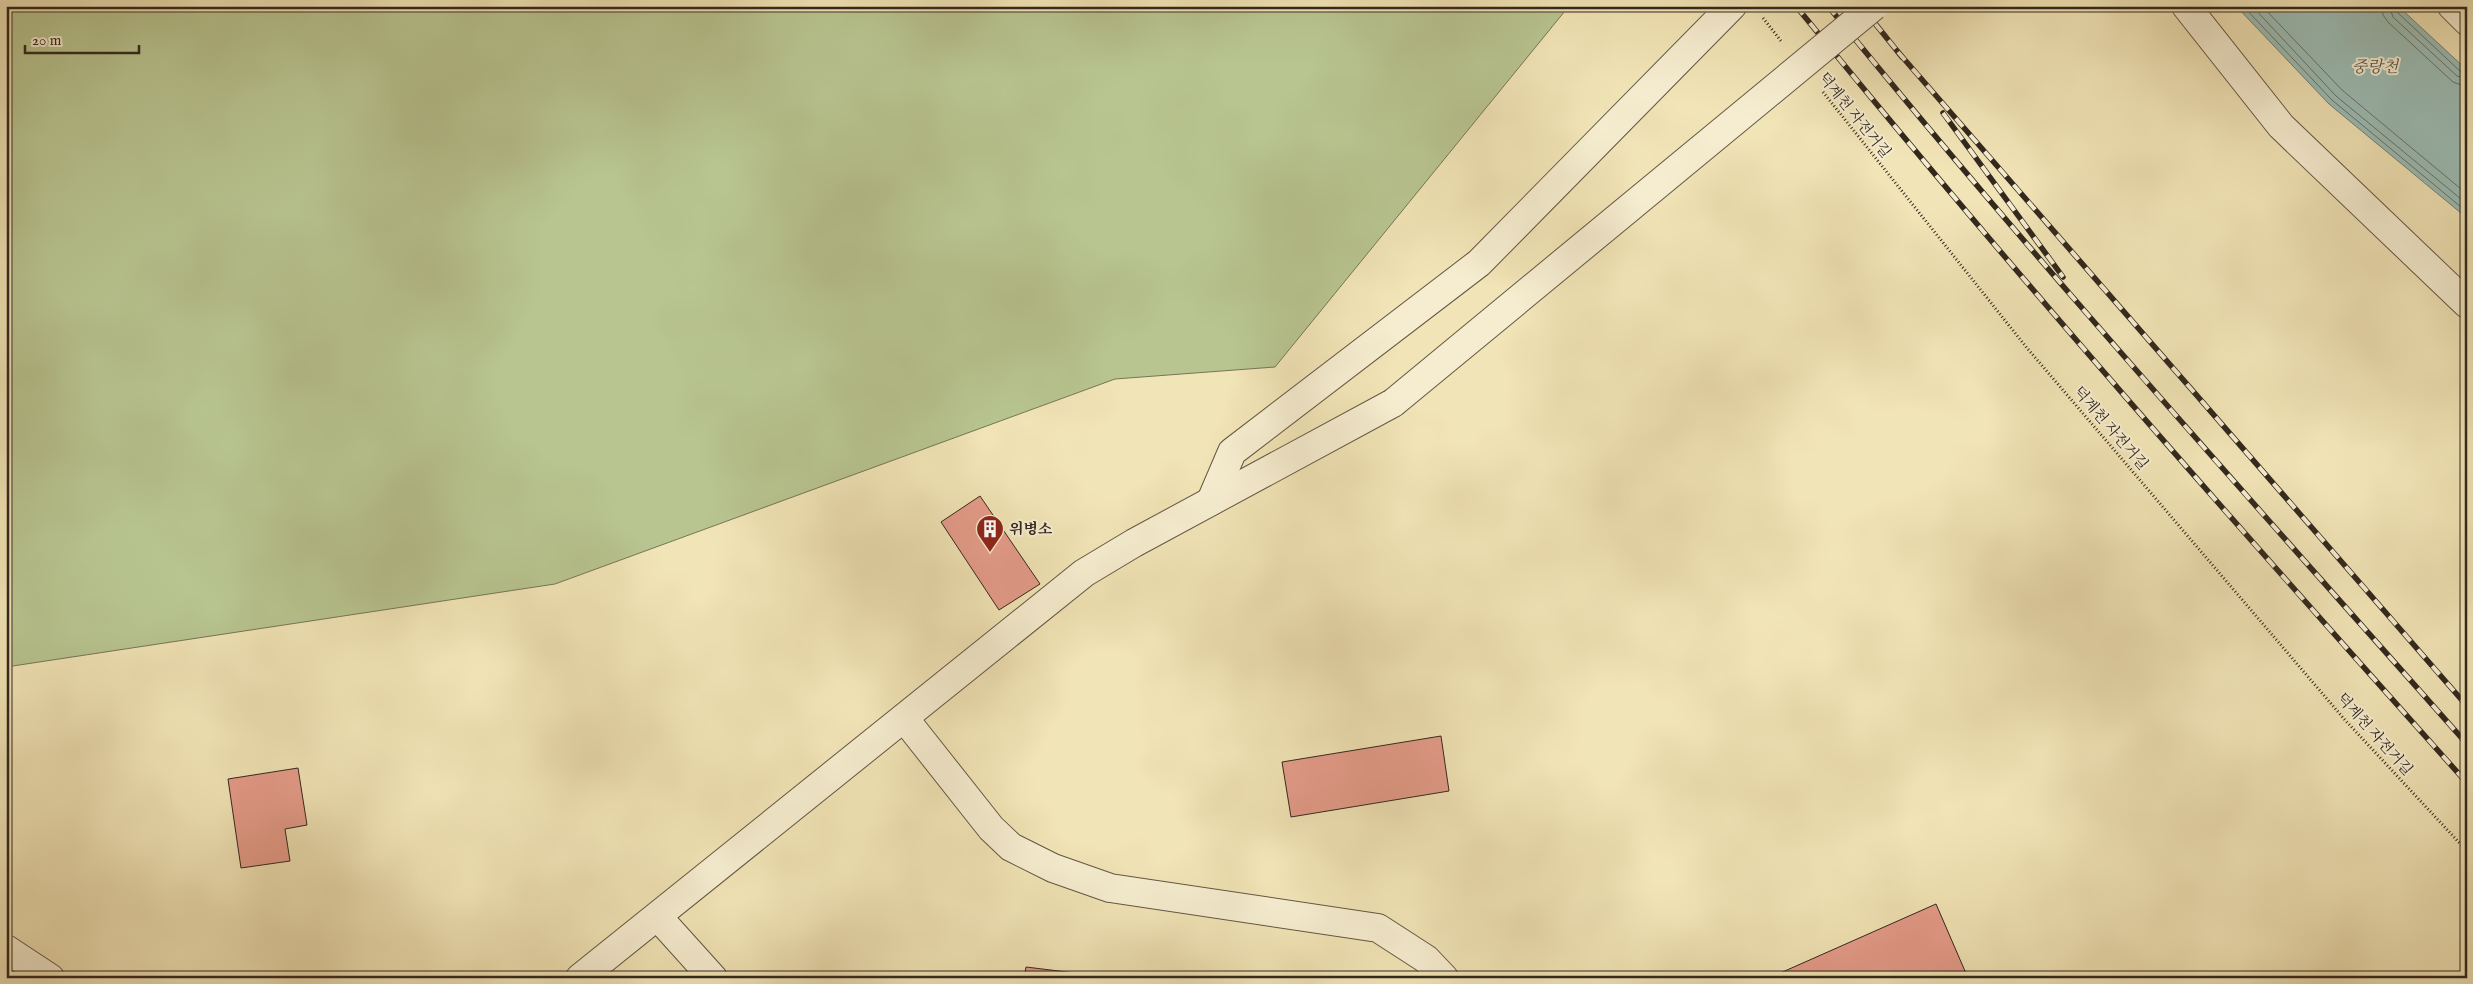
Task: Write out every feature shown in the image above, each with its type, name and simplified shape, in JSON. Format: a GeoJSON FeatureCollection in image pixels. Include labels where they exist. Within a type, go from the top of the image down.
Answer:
{"type":"FeatureCollection","features":[{"type":"Feature","properties":{"kind":"street"},"geometry":{"type":"LineString","coordinates":[[1211,501],[1232,452],[1479,263],[1732,6]]}},
{"type":"Feature","properties":{"kind":"street"},"geometry":{"type":"LineString","coordinates":[[580,978],[1084,573],[1134,543],[1393,404],[1874,6]]}},
{"type":"Feature","properties":{"kind":"street"},"geometry":{"type":"LineString","coordinates":[[2186,6],[2281,126],[2467,304]]}},
{"type":"Feature","properties":{"kind":"street"},"geometry":{"type":"LineString","coordinates":[[2452,6],[2467,21]]}},
{"type":"Feature","properties":{"kind":"street"},"geometry":{"type":"LineString","coordinates":[[904,718],[991,828],[1011,846],[1053,868],[1110,888],[1378,928],[1426,959],[1444,978]]}},
{"type":"Feature","properties":{"kind":"street"},"geometry":{"type":"LineString","coordinates":[[658,917],[713,978]]}},
{"type":"Feature","properties":{"kind":"street"},"geometry":{"type":"LineString","coordinates":[[6,949],[50,978]]}},
{"type":"Feature","properties":{"kind":"path"},"geometry":{"type":"LineString","coordinates":[[1759,13],[1787,48]]}},
{"type":"Feature","properties":{"kind":"path","name":"덕계천 자전거길"},"geometry":{"type":"LineString","coordinates":[[1818,87],[2027,348],[2345,720],[2467,851]]}},
{"type":"Feature","properties":{"kind":"green space"},"geometry":{"type":"Polygon","coordinates":[[[6,6],[1569,6],[1275,367],[1115,379],[555,584],[6,667],[6,6]]]}},
{"type":"Feature","properties":{"kind":"water","name":"중랑천"},"geometry":{"type":"Polygon","coordinates":[[[2236,6],[2398,6],[2467,70],[2467,218],[2329,104],[2236,6]]]}},
{"type":"Feature","properties":{"kind":"building","name":"위병소"},"geometry":{"type":"Polygon","coordinates":[[[980,496],[1040,584],[999,610],[941,522],[980,496]]]}},
{"type":"Feature","properties":{"kind":"building"},"geometry":{"type":"Polygon","coordinates":[[[1441,736],[1449,791],[1291,817],[1282,762],[1441,736]]]}},
{"type":"Feature","properties":{"kind":"building"},"geometry":{"type":"Polygon","coordinates":[[[298,768],[307,825],[285,829],[290,861],[241,868],[228,779],[298,768]]]}},
{"type":"Feature","properties":{"kind":"building"},"geometry":{"type":"Polygon","coordinates":[[[1936,904],[1968,978],[1769,978],[1936,904]]]}},
{"type":"Feature","properties":{"kind":"building"},"geometry":{"type":"Polygon","coordinates":[[[1026,967],[1116,978],[1024,978],[1026,967]]]}},
{"type":"Feature","properties":{"kind":"railway"},"geometry":{"type":"LineString","coordinates":[[1796,6],[2043,302],[2211,495],[2467,783]]}},
{"type":"Feature","properties":{"kind":"railway"},"geometry":{"type":"LineString","coordinates":[[1828,6],[2063,286],[2467,744]]}},
{"type":"Feature","properties":{"kind":"railway"},"geometry":{"type":"LineString","coordinates":[[1861,6],[1902,57]]}},
{"type":"Feature","properties":{"kind":"railway"},"geometry":{"type":"LineString","coordinates":[[1898,52],[2467,706]]}},
{"type":"Feature","properties":{"kind":"railway"},"geometry":{"type":"LineString","coordinates":[[1943,113],[2063,277]]}},
{"type":"Feature","properties":{"kind":"place","name":"위병소"},"geometry":{"type":"Point","coordinates":[990,553]}}]}
